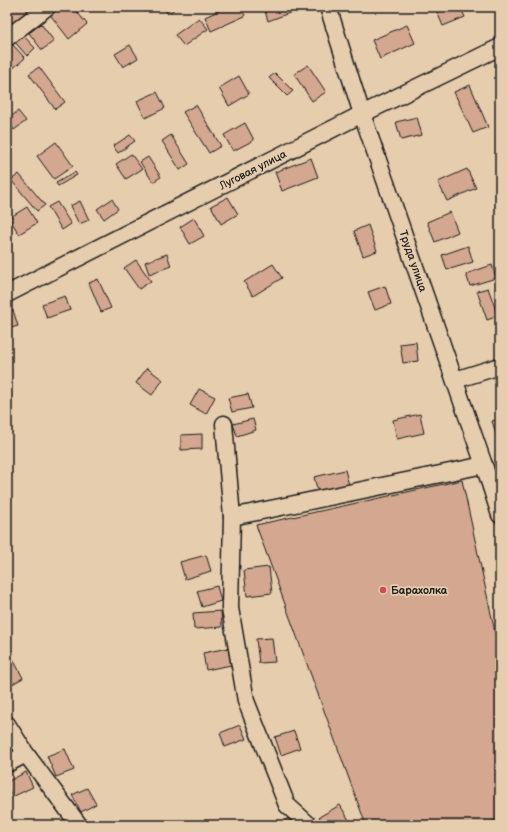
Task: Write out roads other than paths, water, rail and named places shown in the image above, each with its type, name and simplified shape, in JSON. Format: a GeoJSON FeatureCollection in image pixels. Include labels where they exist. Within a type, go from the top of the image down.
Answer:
{"type":"FeatureCollection","features":[{"type":"Feature","properties":{"kind":"street"},"geometry":{"type":"LineString","coordinates":[[7,38],[47,7]]}},
{"type":"Feature","properties":{"kind":"street","name":"Труда улица"},"geometry":{"type":"LineString","coordinates":[[328,7],[362,114],[455,380],[500,515]]}},
{"type":"Feature","properties":{"kind":"street","name":"Луговая улица"},"geometry":{"type":"LineString","coordinates":[[7,294],[362,114],[500,47]]}},
{"type":"Feature","properties":{"kind":"street"},"geometry":{"type":"LineString","coordinates":[[455,380],[500,366]]}},
{"type":"Feature","properties":{"kind":"street"},"geometry":{"type":"LineString","coordinates":[[224,424],[232,517],[230,608],[246,701],[287,805],[309,825]]}},
{"type":"Feature","properties":{"kind":"street"},"geometry":{"type":"LineString","coordinates":[[232,517],[484,465]]}},
{"type":"Feature","properties":{"kind":"street"},"geometry":{"type":"LineString","coordinates":[[7,724],[26,754],[79,825]]}},
{"type":"Feature","properties":{"kind":"street"},"geometry":{"type":"LineString","coordinates":[[7,764],[26,754]]}},
{"type":"Feature","properties":{"kind":"place","name":"Барахолка"},"geometry":{"type":"Point","coordinates":[383,590]}}]}
